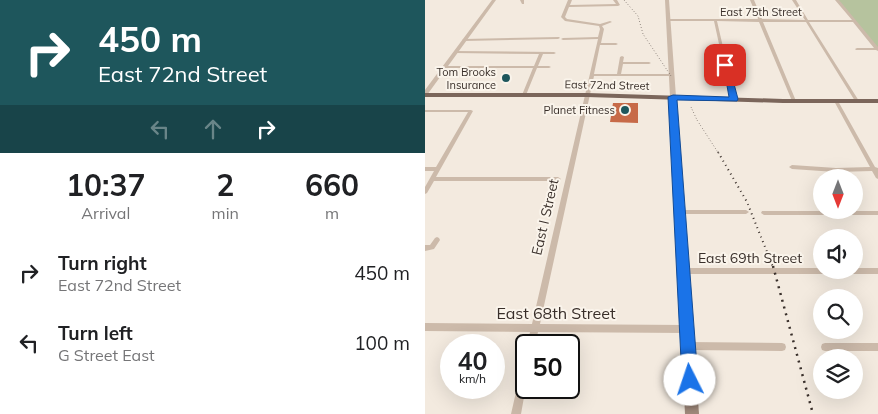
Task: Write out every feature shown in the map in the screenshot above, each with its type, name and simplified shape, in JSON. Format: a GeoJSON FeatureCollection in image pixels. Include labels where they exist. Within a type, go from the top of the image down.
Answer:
{"type":"FeatureCollection","features":[{"type":"Feature","properties":{"kind":"main road","name":"East 72nd Street"},"geometry":{"type":"LineString","coordinates":[[425,95],[587,95],[794,101],[878,101]]}},
{"type":"Feature","properties":{"kind":"main road"},"geometry":{"type":"LineString","coordinates":[[673,97],[692,414]]}},
{"type":"Feature","properties":{"kind":"street"},"geometry":{"type":"LineString","coordinates":[[425,95],[494,0]]}},
{"type":"Feature","properties":{"kind":"street"},"geometry":{"type":"LineString","coordinates":[[570,0],[563,17],[566,20],[600,25],[610,22]]}},
{"type":"Feature","properties":{"kind":"street"},"geometry":{"type":"LineString","coordinates":[[567,6],[618,5],[615,0]]}},
{"type":"Feature","properties":{"kind":"street"},"geometry":{"type":"LineString","coordinates":[[667,0],[673,97]]}},
{"type":"Feature","properties":{"kind":"street"},"geometry":{"type":"LineString","coordinates":[[752,0],[794,101]]}},
{"type":"Feature","properties":{"kind":"street"},"geometry":{"type":"LineString","coordinates":[[794,0],[857,101]]}},
{"type":"Feature","properties":{"kind":"street"},"geometry":{"type":"LineString","coordinates":[[837,0],[877,49]]}},
{"type":"Feature","properties":{"kind":"street","name":"East 75th Street"},"geometry":{"type":"LineString","coordinates":[[668,20],[854,21]]}},
{"type":"Feature","properties":{"kind":"street"},"geometry":{"type":"LineString","coordinates":[[715,20],[733,99]]}},
{"type":"Feature","properties":{"kind":"street","name":"East I Street"},"geometry":{"type":"LineString","coordinates":[[534,334],[599,44],[600,25]]}},
{"type":"Feature","properties":{"kind":"street"},"geometry":{"type":"LineString","coordinates":[[464,40],[600,38]]}},
{"type":"Feature","properties":{"kind":"street"},"geometry":{"type":"LineString","coordinates":[[599,44],[616,44]]}},
{"type":"Feature","properties":{"kind":"street"},"geometry":{"type":"LineString","coordinates":[[857,49],[877,49]]}},
{"type":"Feature","properties":{"kind":"street"},"geometry":{"type":"LineString","coordinates":[[455,52],[554,53]]}},
{"type":"Feature","properties":{"kind":"street"},"geometry":{"type":"LineString","coordinates":[[524,96],[541,53]]}},
{"type":"Feature","properties":{"kind":"street"},"geometry":{"type":"LineString","coordinates":[[619,75],[622,57]]}},
{"type":"Feature","properties":{"kind":"street"},"geometry":{"type":"LineString","coordinates":[[621,63],[649,63]]}},
{"type":"Feature","properties":{"kind":"street"},"geometry":{"type":"LineString","coordinates":[[445,67],[549,67]]}},
{"type":"Feature","properties":{"kind":"street"},"geometry":{"type":"LineString","coordinates":[[591,75],[671,76]]}},
{"type":"Feature","properties":{"kind":"street"},"geometry":{"type":"LineString","coordinates":[[836,101],[876,169],[878,177]]}},
{"type":"Feature","properties":{"kind":"street"},"geometry":{"type":"LineString","coordinates":[[425,111],[471,111],[425,192]]}},
{"type":"Feature","properties":{"kind":"street"},"geometry":{"type":"LineString","coordinates":[[792,167],[876,169]]}},
{"type":"Feature","properties":{"kind":"street"},"geometry":{"type":"LineString","coordinates":[[425,169],[438,169]]}},
{"type":"Feature","properties":{"kind":"street"},"geometry":{"type":"LineString","coordinates":[[433,179],[558,179]]}},
{"type":"Feature","properties":{"kind":"street"},"geometry":{"type":"LineString","coordinates":[[679,212],[746,212]]}},
{"type":"Feature","properties":{"kind":"street"},"geometry":{"type":"LineString","coordinates":[[763,213],[878,214]]}},
{"type":"Feature","properties":{"kind":"street"},"geometry":{"type":"LineString","coordinates":[[425,248],[432,247],[437,240]]}},
{"type":"Feature","properties":{"kind":"street","name":"East 69th Street"},"geometry":{"type":"LineString","coordinates":[[682,271],[878,271]]}},
{"type":"Feature","properties":{"kind":"street","name":"East 68th Street"},"geometry":{"type":"LineString","coordinates":[[425,326],[686,329]]}},
{"type":"Feature","properties":{"kind":"street"},"geometry":{"type":"LineString","coordinates":[[687,346],[782,347]]}},
{"type":"Feature","properties":{"kind":"street"},"geometry":{"type":"LineString","coordinates":[[825,347],[878,347]]}},
{"type":"Feature","properties":{"kind":"street"},"geometry":{"type":"LineString","coordinates":[[516,414],[519,399]]}},
{"type":"Feature","properties":{"kind":"green space"},"geometry":{"type":"Polygon","coordinates":[[[837,0],[878,0],[878,50],[837,0]]]}},
{"type":"Feature","properties":{"kind":"building","name":"Planet Fitness"},"geometry":{"type":"Polygon","coordinates":[[[613,103],[638,103],[638,123],[610,122],[613,103]]]}},
{"type":"Feature","properties":{"kind":"railway"},"geometry":{"type":"LineString","coordinates":[[624,0],[638,16],[643,34],[671,76]]}},
{"type":"Feature","properties":{"kind":"railway"},"geometry":{"type":"LineString","coordinates":[[691,107],[719,154]]}},
{"type":"Feature","properties":{"kind":"railway"},"geometry":{"type":"LineString","coordinates":[[718,152],[747,202],[773,267]]}},
{"type":"Feature","properties":{"kind":"railway"},"geometry":{"type":"LineString","coordinates":[[773,266],[813,414]]}},
{"type":"Feature","properties":{"kind":"place","name":"Tom Brooks Insurance"},"geometry":{"type":"Point","coordinates":[506,78]}},
{"type":"Feature","properties":{"kind":"place","name":"Planet Fitness"},"geometry":{"type":"Point","coordinates":[625,110]}},
{"type":"Feature","properties":{"kind":"route"},"geometry":{"type":"LineString","coordinates":[[690,380],[673,97],[733,99],[725,65]]}}]}
